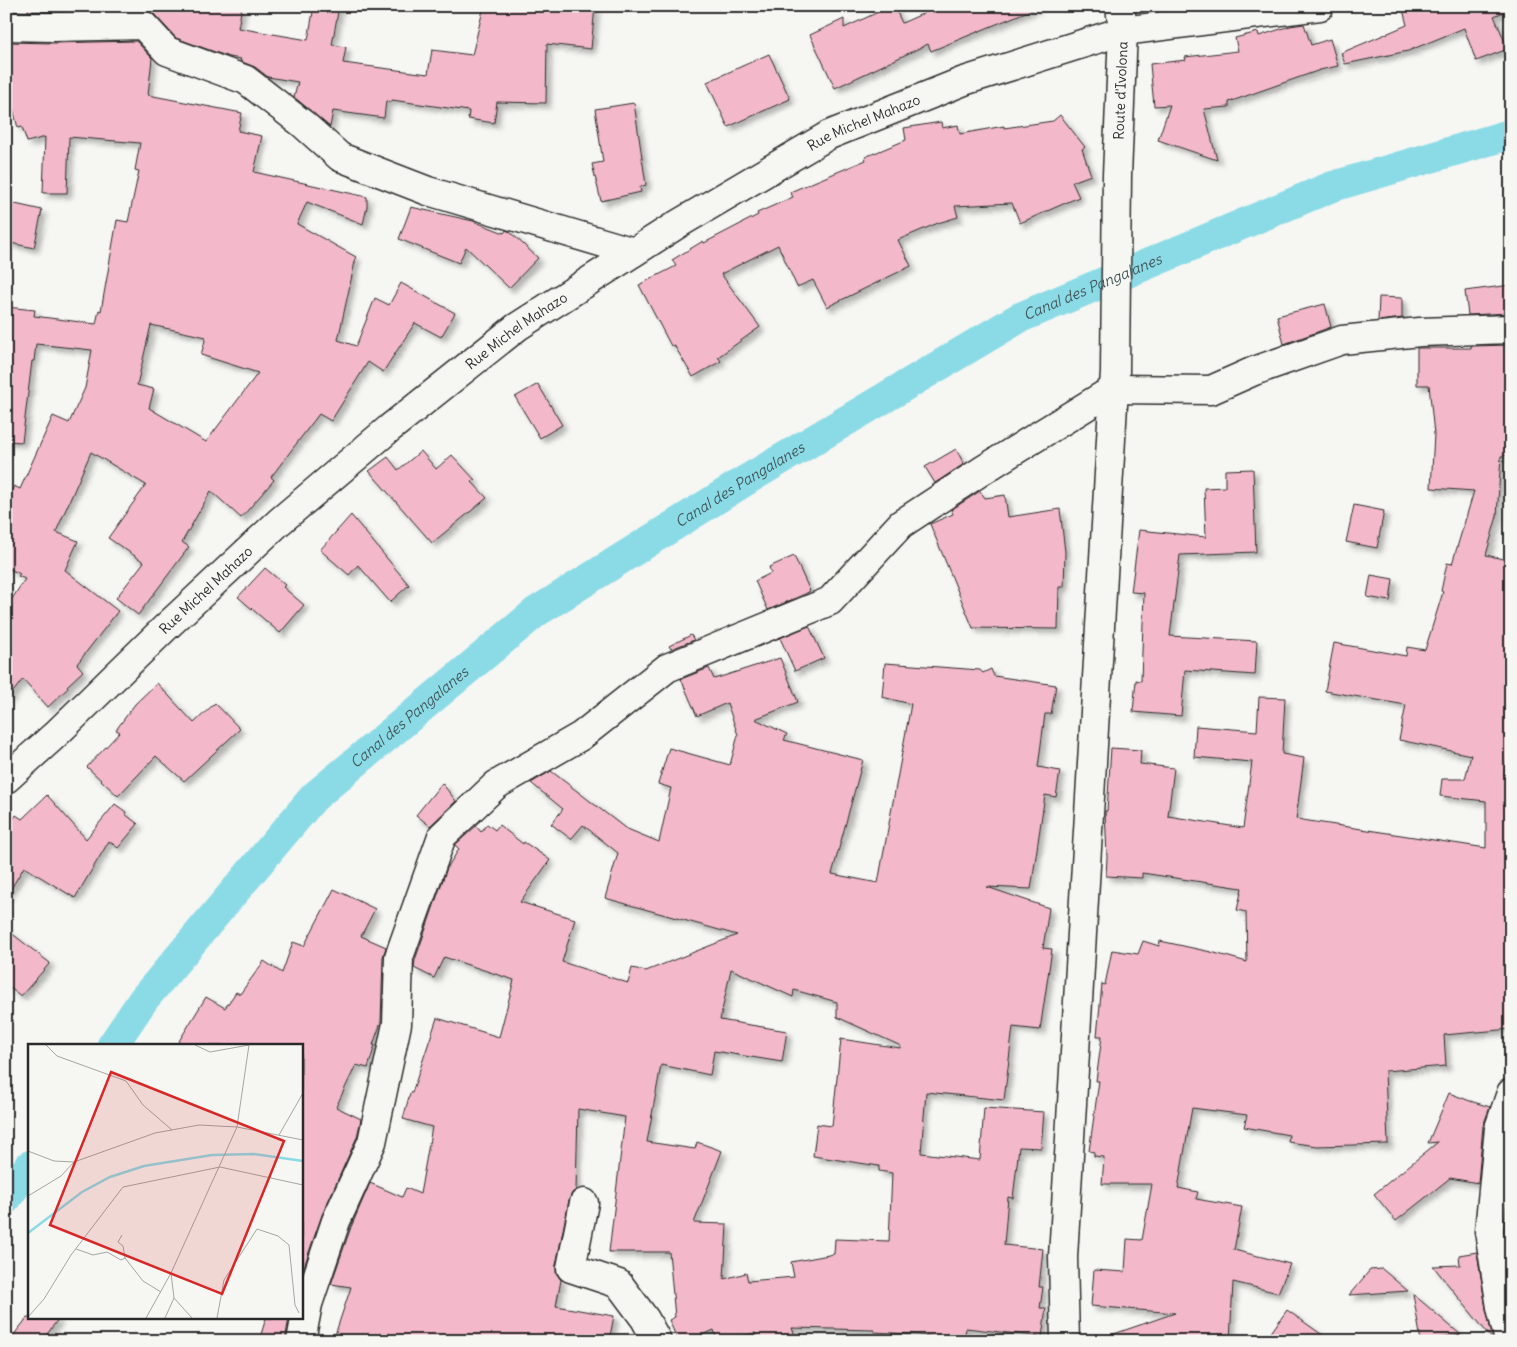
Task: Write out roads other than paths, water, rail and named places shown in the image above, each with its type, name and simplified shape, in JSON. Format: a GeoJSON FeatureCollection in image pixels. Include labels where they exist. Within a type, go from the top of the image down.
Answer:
{"type":"FeatureCollection","features":[{"type":"Feature","properties":{"kind":"street","name":"Rue Michel Mahazo"},"geometry":{"type":"LineString","coordinates":[[6,778],[55,735],[165,628],[279,522],[390,428],[517,327],[678,224],[829,136],[1121,19],[1320,6]]}},
{"type":"Feature","properties":{"kind":"street","name":"Route d'Ivolona"},"geometry":{"type":"LineString","coordinates":[[1064,1340],[1063,1257],[1114,380],[1121,19]]}},
{"type":"Feature","properties":{"kind":"street"},"geometry":{"type":"LineString","coordinates":[[6,26],[143,25],[167,51],[246,80],[303,124],[340,157],[428,191],[634,252]]}},
{"type":"Feature","properties":{"kind":"street"},"geometry":{"type":"LineString","coordinates":[[301,1341],[308,1304],[336,1221],[372,1142],[397,1024],[399,957],[442,836],[496,785],[581,736],[667,668],[830,601],[901,524],[1114,380],[1211,390],[1254,371],[1342,340],[1420,332],[1511,328]]}},
{"type":"Feature","properties":{"kind":"street"},"geometry":{"type":"LineString","coordinates":[[1509,1341],[1490,1231],[1499,1128],[1511,1093]]}},
{"type":"Feature","properties":{"kind":"street"},"geometry":{"type":"LineString","coordinates":[[584,1203],[571,1268],[619,1284],[646,1319],[657,1341]]}},
{"type":"Feature","properties":{"kind":"waterway","name":"Canal des Pangalanes"},"geometry":{"type":"LineString","coordinates":[[113,1044],[143,1000],[314,797],[536,612],[748,479],[1019,318],[1331,187],[1511,134]]}},
{"type":"Feature","properties":{"kind":"waterway","name":"Canal des Pangalanes"},"geometry":{"type":"LineString","coordinates":[[6,1199],[28,1167]]}}]}
